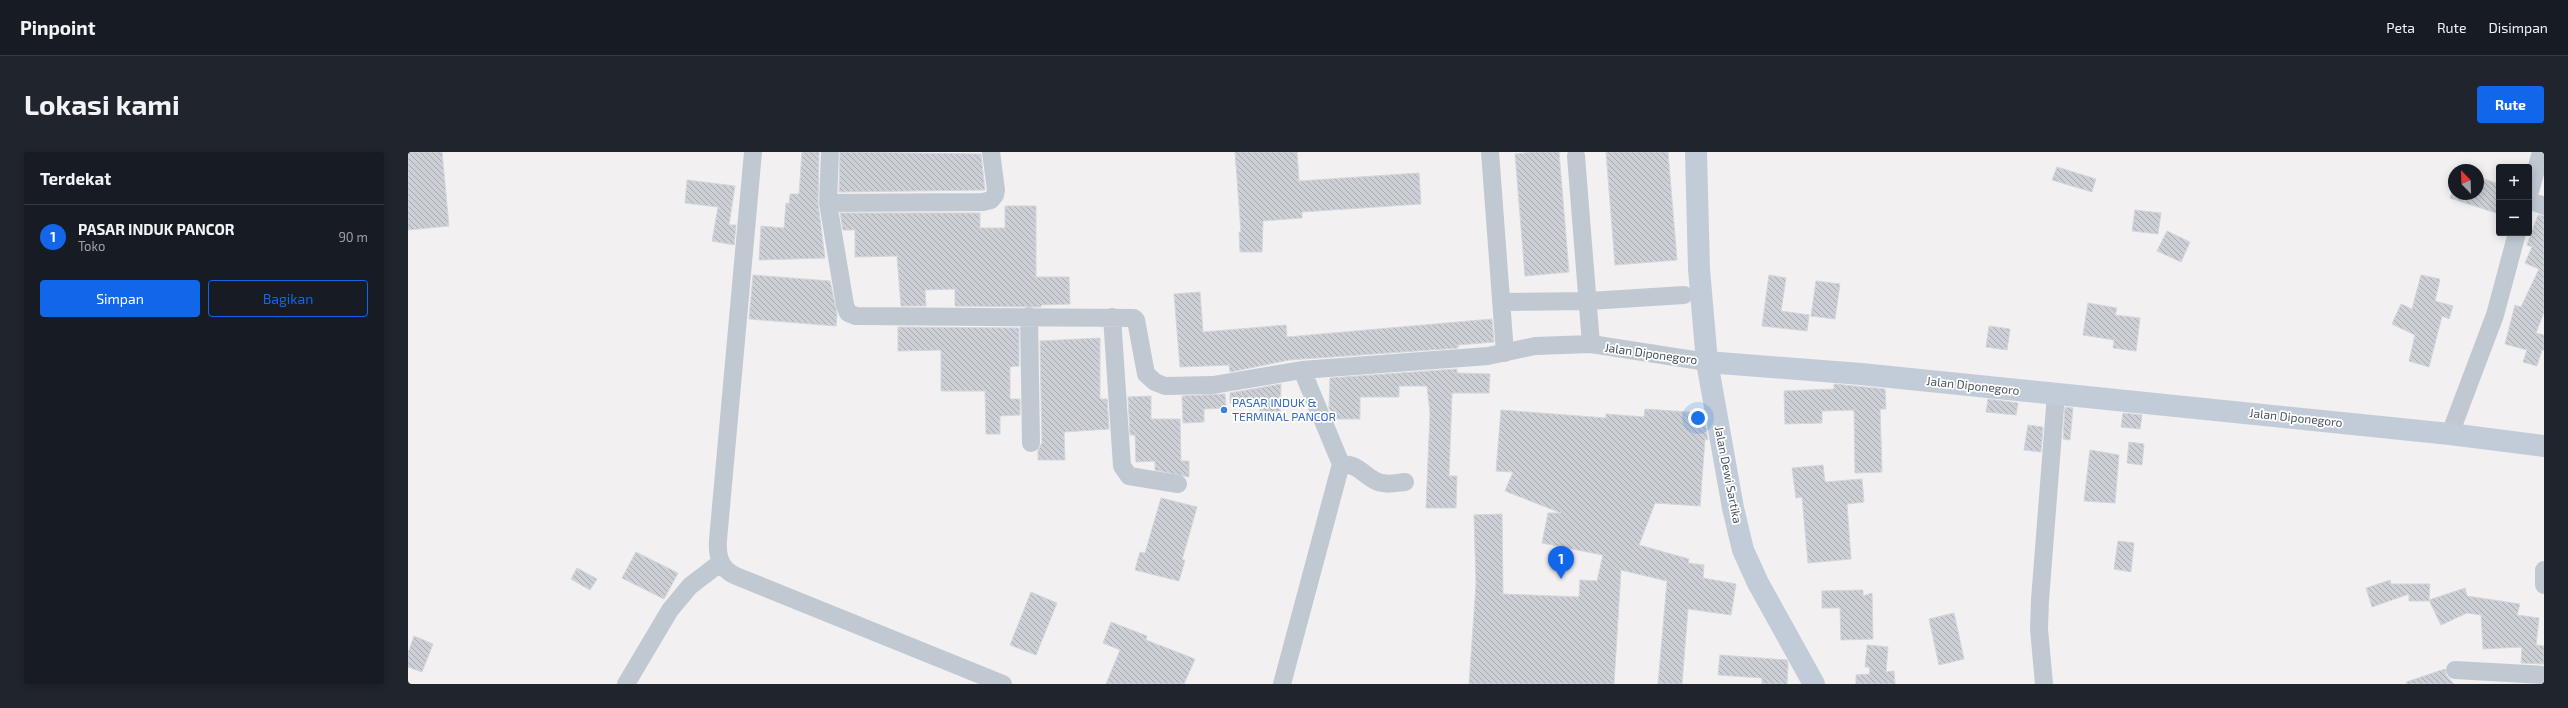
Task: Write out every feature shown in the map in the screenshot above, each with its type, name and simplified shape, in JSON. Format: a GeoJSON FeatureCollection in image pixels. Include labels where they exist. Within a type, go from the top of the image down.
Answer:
{"type":"FeatureCollection","features":[{"type":"Feature","properties":{"kind":"street"},"geometry":{"type":"LineString","coordinates":[[753,152],[718,540],[720,562],[728,573],[1003,684]]}},
{"type":"Feature","properties":{"kind":"street"},"geometry":{"type":"LineString","coordinates":[[830,152],[828,204],[848,313],[856,316],[1030,316],[1135,319],[1146,374],[1155,382],[1165,386],[1213,385],[1302,370],[1438,361],[1505,353],[1535,346],[1591,344]]}},
{"type":"Feature","properties":{"kind":"street"},"geometry":{"type":"LineString","coordinates":[[828,204],[983,202],[991,200],[996,195],[992,152]]}},
{"type":"Feature","properties":{"kind":"street"},"geometry":{"type":"LineString","coordinates":[[1490,152],[1505,353]]}},
{"type":"Feature","properties":{"kind":"street","name":"Jalan Dewi Sartika"},"geometry":{"type":"LineString","coordinates":[[1696,152],[1699,269],[1708,362],[1733,508],[1743,550],[1758,583],[1814,684]]}},
{"type":"Feature","properties":{"kind":"street"},"geometry":{"type":"LineString","coordinates":[[2532,184],[2541,152]]}},
{"type":"Feature","properties":{"kind":"street","name":"Jalan Diponegoro"},"geometry":{"type":"LineString","coordinates":[[1578,153],[1591,344],[1708,362],[1861,374],[2450,434],[2544,446]]}},
{"type":"Feature","properties":{"kind":"street"},"geometry":{"type":"LineString","coordinates":[[2532,201],[2544,206]]}},
{"type":"Feature","properties":{"kind":"street"},"geometry":{"type":"LineString","coordinates":[[2450,434],[2495,316],[2516,236]]}},
{"type":"Feature","properties":{"kind":"street"},"geometry":{"type":"LineString","coordinates":[[1501,302],[1589,301],[1684,295]]}},
{"type":"Feature","properties":{"kind":"street"},"geometry":{"type":"LineString","coordinates":[[1030,316],[1031,443]]}},
{"type":"Feature","properties":{"kind":"street"},"geometry":{"type":"LineString","coordinates":[[1112,318],[1122,466],[1129,476],[1178,484]]}},
{"type":"Feature","properties":{"kind":"street"},"geometry":{"type":"LineString","coordinates":[[1282,684],[1341,464],[1302,370]]}},
{"type":"Feature","properties":{"kind":"street"},"geometry":{"type":"LineString","coordinates":[[2044,684],[2039,628],[2040,600],[2056,394]]}},
{"type":"Feature","properties":{"kind":"street"},"geometry":{"type":"LineString","coordinates":[[1341,464],[1360,469],[1375,481],[1388,484],[1405,482]]}},
{"type":"Feature","properties":{"kind":"street"},"geometry":{"type":"LineString","coordinates":[[626,684],[670,610],[690,586],[720,562]]}},
{"type":"Feature","properties":{"kind":"street"},"geometry":{"type":"LineString","coordinates":[[2544,570],[2544,585]]}},
{"type":"Feature","properties":{"kind":"street"},"geometry":{"type":"LineString","coordinates":[[2455,670],[2482,678],[2544,675]]}},
{"type":"Feature","properties":{"kind":"building"},"geometry":{"type":"Polygon","coordinates":[[[408,152],[442,152],[449,226],[408,230],[408,152]]]}},
{"type":"Feature","properties":{"kind":"building"},"geometry":{"type":"Polygon","coordinates":[[[802,152],[819,152],[818,203],[825,258],[759,260],[761,226],[784,228],[786,203],[789,204],[790,194],[799,194],[802,152]]]}},
{"type":"Feature","properties":{"kind":"building"},"geometry":{"type":"Polygon","coordinates":[[[840,152],[981,154],[985,190],[839,192],[840,152]]]}},
{"type":"Feature","properties":{"kind":"building"},"geometry":{"type":"Polygon","coordinates":[[[1235,152],[1297,152],[1299,181],[1419,173],[1421,204],[1302,212],[1302,218],[1263,221],[1262,252],[1240,252],[1239,232],[1241,232],[1235,152]]]}},
{"type":"Feature","properties":{"kind":"building"},"geometry":{"type":"Polygon","coordinates":[[[1559,152],[1569,272],[1525,276],[1515,154],[1559,152]]]}},
{"type":"Feature","properties":{"kind":"building"},"geometry":{"type":"Polygon","coordinates":[[[1606,152],[1668,152],[1677,260],[1615,265],[1606,152]]]}},
{"type":"Feature","properties":{"kind":"building"},"geometry":{"type":"Polygon","coordinates":[[[2057,167],[2096,179],[2092,192],[2052,180],[2057,167]]]}},
{"type":"Feature","properties":{"kind":"building"},"geometry":{"type":"Polygon","coordinates":[[[2484,179],[2496,183],[2496,213],[2456,200],[2484,200],[2484,179]]]}},
{"type":"Feature","properties":{"kind":"building"},"geometry":{"type":"Polygon","coordinates":[[[687,180],[735,186],[729,225],[736,225],[734,245],[712,241],[718,207],[685,203],[687,180]]]}},
{"type":"Feature","properties":{"kind":"building"},"geometry":{"type":"Polygon","coordinates":[[[1005,206],[1036,206],[1036,277],[1069,277],[1070,304],[1041,305],[1041,307],[955,306],[955,289],[925,290],[926,306],[901,306],[897,256],[855,257],[855,230],[843,230],[840,213],[980,213],[980,228],[1005,228],[1005,206]]]}},
{"type":"Feature","properties":{"kind":"building"},"geometry":{"type":"Polygon","coordinates":[[[2135,210],[2161,213],[2158,234],[2132,231],[2135,210]]]}},
{"type":"Feature","properties":{"kind":"building"},"geometry":{"type":"Polygon","coordinates":[[[2538,215],[2544,216],[2544,312],[2536,333],[2544,335],[2544,350],[2542,350],[2537,366],[2523,362],[2527,350],[2505,344],[2515,305],[2521,307],[2539,269],[2525,263],[2532,247],[2527,245],[2530,236],[2532,236],[2532,231],[2538,215]]]}},
{"type":"Feature","properties":{"kind":"building"},"geometry":{"type":"Polygon","coordinates":[[[2167,231],[2190,242],[2181,262],[2157,251],[2167,231]]]}},
{"type":"Feature","properties":{"kind":"building"},"geometry":{"type":"Polygon","coordinates":[[[753,275],[830,281],[837,313],[836,326],[749,319],[753,275]]]}},
{"type":"Feature","properties":{"kind":"building"},"geometry":{"type":"Polygon","coordinates":[[[1769,275],[1786,278],[1781,311],[1809,315],[1807,331],[1762,326],[1769,275]]]}},
{"type":"Feature","properties":{"kind":"building"},"geometry":{"type":"Polygon","coordinates":[[[2421,275],[2440,279],[2435,301],[2453,306],[2449,319],[2442,316],[2429,367],[2409,361],[2415,335],[2392,324],[2401,304],[2412,309],[2421,275]]]}},
{"type":"Feature","properties":{"kind":"building"},"geometry":{"type":"Polygon","coordinates":[[[1816,281],[1840,284],[1835,319],[1811,316],[1816,281]]]}},
{"type":"Feature","properties":{"kind":"building"},"geometry":{"type":"Polygon","coordinates":[[[1200,292],[1203,332],[1286,325],[1287,337],[1492,319],[1494,342],[1458,345],[1458,348],[1289,360],[1230,372],[1229,365],[1180,367],[1174,294],[1200,292]]]}},
{"type":"Feature","properties":{"kind":"building"},"geometry":{"type":"Polygon","coordinates":[[[2088,303],[2117,308],[2115,315],[2140,318],[2136,351],[2113,348],[2114,340],[2083,335],[2088,303]]]}},
{"type":"Feature","properties":{"kind":"building"},"geometry":{"type":"Polygon","coordinates":[[[1989,326],[2010,329],[2007,350],[1986,347],[1989,326]]]}},
{"type":"Feature","properties":{"kind":"building"},"geometry":{"type":"Polygon","coordinates":[[[898,327],[1019,328],[1019,366],[1010,367],[1010,399],[1020,399],[1020,415],[1000,416],[1000,434],[986,434],[985,391],[941,391],[941,350],[898,351],[898,327]]]}},
{"type":"Feature","properties":{"kind":"building"},"geometry":{"type":"Polygon","coordinates":[[[1100,338],[1100,399],[1107,399],[1109,429],[1064,432],[1065,460],[1038,460],[1038,450],[1042,443],[1040,341],[1100,338]]]}},
{"type":"Feature","properties":{"kind":"building"},"geometry":{"type":"Polygon","coordinates":[[[1457,369],[1457,373],[1490,374],[1489,393],[1452,393],[1449,476],[1457,476],[1456,508],[1426,508],[1430,413],[1427,386],[1399,386],[1399,397],[1360,397],[1360,419],[1334,419],[1329,408],[1330,378],[1457,369]]]}},
{"type":"Feature","properties":{"kind":"building"},"geometry":{"type":"Polygon","coordinates":[[[1281,384],[1280,418],[1260,418],[1260,402],[1230,403],[1230,393],[1281,384]]]}},
{"type":"Feature","properties":{"kind":"building"},"geometry":{"type":"Polygon","coordinates":[[[1834,384],[1885,389],[1886,409],[1880,409],[1882,472],[1855,473],[1854,410],[1822,411],[1822,423],[1785,424],[1784,391],[1834,389],[1834,384]]]}},
{"type":"Feature","properties":{"kind":"building"},"geometry":{"type":"Polygon","coordinates":[[[1225,394],[1226,408],[1204,409],[1204,422],[1183,423],[1182,396],[1225,394]]]}},
{"type":"Feature","properties":{"kind":"building"},"geometry":{"type":"Polygon","coordinates":[[[1151,396],[1151,419],[1180,419],[1181,461],[1189,461],[1189,477],[1155,470],[1155,461],[1136,462],[1135,435],[1130,435],[1128,397],[1151,396]]]}},
{"type":"Feature","properties":{"kind":"building"},"geometry":{"type":"Polygon","coordinates":[[[1988,399],[2018,403],[2016,415],[1986,412],[1988,399]]]}},
{"type":"Feature","properties":{"kind":"building"},"geometry":{"type":"Polygon","coordinates":[[[2065,407],[2073,408],[2070,440],[2063,439],[2065,407]]]}},
{"type":"Feature","properties":{"kind":"building"},"geometry":{"type":"Polygon","coordinates":[[[1645,409],[1703,413],[1708,440],[1705,439],[1700,506],[1655,503],[1639,545],[1689,559],[1688,563],[1704,565],[1703,578],[1736,584],[1731,615],[1688,609],[1682,684],[1658,684],[1667,581],[1621,570],[1614,684],[1469,684],[1476,584],[1474,515],[1502,514],[1503,594],[1579,597],[1580,580],[1597,581],[1603,555],[1542,543],[1548,513],[1561,513],[1505,491],[1513,472],[1496,471],[1501,410],[1606,418],[1606,414],[1644,417],[1645,409]]]}},
{"type":"Feature","properties":{"kind":"building"},"geometry":{"type":"Polygon","coordinates":[[[2123,413],[2142,415],[2140,429],[2121,427],[2123,413]]]}},
{"type":"Feature","properties":{"kind":"building"},"geometry":{"type":"Polygon","coordinates":[[[2028,425],[2043,427],[2041,452],[2024,450],[2028,425]]]}},
{"type":"Feature","properties":{"kind":"building"},"geometry":{"type":"Polygon","coordinates":[[[2129,442],[2144,444],[2142,465],[2127,463],[2129,442]]]}},
{"type":"Feature","properties":{"kind":"building"},"geometry":{"type":"Polygon","coordinates":[[[2090,450],[2119,455],[2115,503],[2084,501],[2090,450]]]}},
{"type":"Feature","properties":{"kind":"building"},"geometry":{"type":"Polygon","coordinates":[[[1823,465],[1825,482],[1862,479],[1864,502],[1847,504],[1851,559],[1808,563],[1802,497],[1796,498],[1792,468],[1823,465]]]}},
{"type":"Feature","properties":{"kind":"building"},"geometry":{"type":"Polygon","coordinates":[[[1161,498],[1197,507],[1182,560],[1185,560],[1179,581],[1135,570],[1140,552],[1145,553],[1161,498]]]}},
{"type":"Feature","properties":{"kind":"building"},"geometry":{"type":"Polygon","coordinates":[[[2118,541],[2134,543],[2131,572],[2114,569],[2118,541]]]}},
{"type":"Feature","properties":{"kind":"building"},"geometry":{"type":"Polygon","coordinates":[[[636,552],[678,573],[664,599],[622,578],[636,552]]]}},
{"type":"Feature","properties":{"kind":"building"},"geometry":{"type":"Polygon","coordinates":[[[577,568],[597,579],[590,590],[571,579],[577,568]]]}},
{"type":"Feature","properties":{"kind":"building"},"geometry":{"type":"Polygon","coordinates":[[[2390,580],[2391,584],[2430,584],[2429,601],[2409,601],[2409,594],[2372,607],[2366,588],[2390,580]]]}},
{"type":"Feature","properties":{"kind":"building"},"geometry":{"type":"Polygon","coordinates":[[[2465,588],[2467,596],[2520,604],[2517,615],[2539,618],[2536,645],[2544,646],[2544,664],[2521,663],[2522,647],[2483,649],[2481,615],[2467,613],[2441,625],[2429,600],[2465,588]]]}},
{"type":"Feature","properties":{"kind":"building"},"geometry":{"type":"Polygon","coordinates":[[[1863,590],[1863,596],[1872,593],[1873,639],[1841,640],[1840,608],[1822,608],[1822,591],[1863,590]]]}},
{"type":"Feature","properties":{"kind":"building"},"geometry":{"type":"Polygon","coordinates":[[[1031,592],[1057,603],[1036,655],[1010,645],[1031,592]]]}},
{"type":"Feature","properties":{"kind":"building"},"geometry":{"type":"Polygon","coordinates":[[[1954,613],[1964,659],[1939,665],[1929,619],[1954,613]]]}},
{"type":"Feature","properties":{"kind":"building"},"geometry":{"type":"Polygon","coordinates":[[[1111,622],[1147,636],[1146,640],[1195,659],[1184,684],[1106,684],[1120,650],[1103,643],[1111,622]]]}},
{"type":"Feature","properties":{"kind":"building"},"geometry":{"type":"Polygon","coordinates":[[[414,636],[433,644],[422,672],[408,667],[408,653],[414,636]]]}},
{"type":"Feature","properties":{"kind":"building"},"geometry":{"type":"Polygon","coordinates":[[[1867,645],[1888,647],[1886,672],[1894,671],[1895,684],[1856,684],[1856,675],[1870,674],[1869,667],[1865,667],[1867,645]]]}},
{"type":"Feature","properties":{"kind":"building"},"geometry":{"type":"Polygon","coordinates":[[[1720,655],[1787,660],[1787,684],[1762,684],[1762,678],[1718,675],[1720,655]]]}},
{"type":"Feature","properties":{"kind":"building"},"geometry":{"type":"Polygon","coordinates":[[[2445,669],[2446,675],[2454,684],[2407,684],[2406,682],[2445,669]]]}},
{"type":"Feature","properties":{"kind":"place","name":"PASAR INDUK & TERMINAL PANCOR"},"geometry":{"type":"Point","coordinates":[1224,410]}},
{"type":"Feature","properties":{"kind":"place","name":"PASAR INDUK PANCOR"},"geometry":{"type":"Point","coordinates":[1561,579]}}]}
